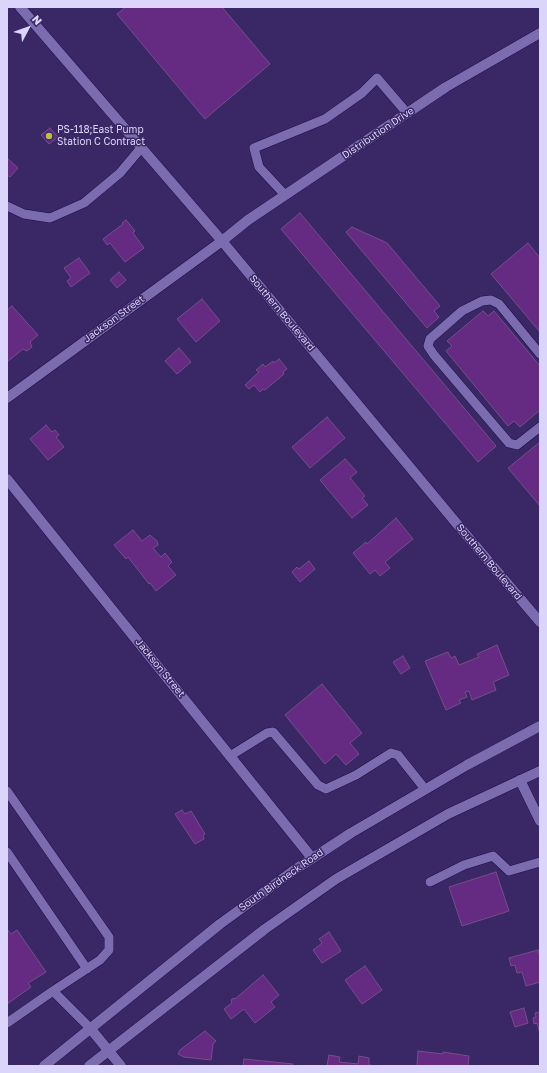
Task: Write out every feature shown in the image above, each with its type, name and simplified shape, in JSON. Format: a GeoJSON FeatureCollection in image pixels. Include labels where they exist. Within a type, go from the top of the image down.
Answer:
{"type":"FeatureCollection","features":[{"type":"Feature","properties":{"kind":"street","name":"Southern Boulevard"},"geometry":{"type":"LineString","coordinates":[[20,7],[222,241],[540,622]]}},
{"type":"Feature","properties":{"kind":"street","name":"Distribution Drive"},"geometry":{"type":"LineString","coordinates":[[222,241],[248,220],[446,87],[540,33]]}},
{"type":"Feature","properties":{"kind":"street","name":"Jackson Street"},"geometry":{"type":"LineString","coordinates":[[7,398],[222,241]]}},
{"type":"Feature","properties":{"kind":"street","name":"Jackson Street"},"geometry":{"type":"LineString","coordinates":[[7,479],[312,858]]}},
{"type":"Feature","properties":{"kind":"street","name":"South Birdneck Road"},"geometry":{"type":"LineString","coordinates":[[44,1066],[220,924],[312,858],[425,789],[540,726]]}},
{"type":"Feature","properties":{"kind":"street"},"geometry":{"type":"LineString","coordinates":[[90,1066],[265,929],[336,879],[448,814],[540,771]]}},
{"type":"Feature","properties":{"kind":"street"},"geometry":{"type":"LineString","coordinates":[[520,780],[540,821]]}},
{"type":"Feature","properties":{"kind":"street"},"geometry":{"type":"LineString","coordinates":[[90,1028],[121,1066]]}},
{"type":"Feature","properties":{"kind":"lane"},"geometry":{"type":"LineString","coordinates":[[285,195],[259,167],[254,148],[324,119],[362,93],[377,78],[407,113]]}},
{"type":"Feature","properties":{"kind":"lane"},"geometry":{"type":"LineString","coordinates":[[7,206],[24,214],[50,218],[84,203],[120,173],[141,148]]}},
{"type":"Feature","properties":{"kind":"lane"},"geometry":{"type":"LineString","coordinates":[[540,354],[499,304],[491,300],[482,301],[462,311],[430,340],[428,346],[434,356],[509,444],[517,445],[540,427]]}},
{"type":"Feature","properties":{"kind":"lane"},"geometry":{"type":"LineString","coordinates":[[230,756],[267,733],[273,732],[318,785],[326,789],[356,775],[391,753],[398,755],[425,789]]}},
{"type":"Feature","properties":{"kind":"lane"},"geometry":{"type":"LineString","coordinates":[[7,792],[109,937],[109,950],[100,960],[7,1023]]}},
{"type":"Feature","properties":{"kind":"lane"},"geometry":{"type":"LineString","coordinates":[[7,852],[87,969]]}},
{"type":"Feature","properties":{"kind":"lane"},"geometry":{"type":"LineString","coordinates":[[430,882],[464,865],[493,856],[509,871],[540,862]]}},
{"type":"Feature","properties":{"kind":"lane"},"geometry":{"type":"LineString","coordinates":[[53,991],[90,1028]]}},
{"type":"Feature","properties":{"kind":"building"},"geometry":{"type":"Polygon","coordinates":[[[126,7],[222,7],[270,64],[205,119],[117,14],[126,7]]]}},
{"type":"Feature","properties":{"kind":"building","name":"PS-118;East Pump Station C Contract"},"geometry":{"type":"Polygon","coordinates":[[[50,128],[58,137],[49,144],[41,135],[50,128]]]}},
{"type":"Feature","properties":{"kind":"building"},"geometry":{"type":"Polygon","coordinates":[[[7,158],[18,168],[10,177],[7,175],[7,158]]]}},
{"type":"Feature","properties":{"kind":"building"},"geometry":{"type":"Polygon","coordinates":[[[300,213],[496,446],[478,462],[281,229],[300,213]]]}},
{"type":"Feature","properties":{"kind":"building"},"geometry":{"type":"Polygon","coordinates":[[[126,220],[135,231],[133,233],[144,248],[125,262],[110,243],[107,245],[103,239],[126,220]]]}},
{"type":"Feature","properties":{"kind":"building"},"geometry":{"type":"Polygon","coordinates":[[[352,227],[387,243],[440,306],[434,311],[439,317],[427,328],[346,232],[352,227]]]}},
{"type":"Feature","properties":{"kind":"building"},"geometry":{"type":"Polygon","coordinates":[[[528,243],[540,258],[540,332],[491,274],[528,243]]]}},
{"type":"Feature","properties":{"kind":"building"},"geometry":{"type":"Polygon","coordinates":[[[79,258],[90,273],[71,287],[67,281],[71,278],[64,268],[79,258]]]}},
{"type":"Feature","properties":{"kind":"building"},"geometry":{"type":"Polygon","coordinates":[[[119,272],[126,280],[117,288],[110,280],[119,272]]]}},
{"type":"Feature","properties":{"kind":"building"},"geometry":{"type":"Polygon","coordinates":[[[202,299],[220,321],[196,342],[177,319],[202,299]]]}},
{"type":"Feature","properties":{"kind":"building"},"geometry":{"type":"Polygon","coordinates":[[[12,306],[38,335],[30,342],[32,347],[27,351],[23,349],[7,362],[7,310],[12,306]]]}},
{"type":"Feature","properties":{"kind":"building"},"geometry":{"type":"Polygon","coordinates":[[[483,311],[488,316],[494,311],[540,366],[540,410],[520,427],[514,421],[508,426],[446,351],[452,346],[447,341],[483,311]]]}},
{"type":"Feature","properties":{"kind":"building"},"geometry":{"type":"Polygon","coordinates":[[[179,348],[191,362],[177,374],[165,361],[179,348]]]}},
{"type":"Feature","properties":{"kind":"building"},"geometry":{"type":"Polygon","coordinates":[[[279,359],[287,369],[283,372],[284,374],[265,390],[263,389],[260,392],[254,385],[249,389],[245,385],[259,372],[256,370],[263,364],[265,367],[273,361],[274,363],[279,359]]]}},
{"type":"Feature","properties":{"kind":"building"},"geometry":{"type":"Polygon","coordinates":[[[327,417],[345,438],[310,468],[292,447],[327,417]]]}},
{"type":"Feature","properties":{"kind":"building"},"geometry":{"type":"Polygon","coordinates":[[[46,425],[52,432],[55,430],[59,435],[56,437],[64,447],[48,460],[30,439],[46,425]]]}},
{"type":"Feature","properties":{"kind":"building"},"geometry":{"type":"Polygon","coordinates":[[[540,442],[540,506],[508,468],[540,442]]]}},
{"type":"Feature","properties":{"kind":"building"},"geometry":{"type":"Polygon","coordinates":[[[345,459],[357,472],[350,478],[365,496],[362,498],[368,505],[352,518],[320,480],[345,459]]]}},
{"type":"Feature","properties":{"kind":"building"},"geometry":{"type":"Polygon","coordinates":[[[396,518],[413,539],[385,562],[390,568],[380,576],[375,570],[370,574],[353,553],[366,542],[367,544],[396,518]]]}},
{"type":"Feature","properties":{"kind":"building"},"geometry":{"type":"Polygon","coordinates":[[[133,530],[142,541],[150,535],[157,541],[158,545],[153,548],[161,557],[165,553],[172,562],[168,566],[176,575],[156,591],[128,557],[126,559],[114,545],[133,530]]]}},
{"type":"Feature","properties":{"kind":"building"},"geometry":{"type":"Polygon","coordinates":[[[309,561],[315,569],[300,582],[292,572],[297,567],[299,569],[309,561]]]}},
{"type":"Feature","properties":{"kind":"building"},"geometry":{"type":"Polygon","coordinates":[[[497,645],[509,675],[493,682],[496,690],[472,700],[469,691],[465,692],[467,697],[459,700],[461,703],[446,710],[425,661],[448,652],[451,658],[455,656],[459,665],[479,657],[477,654],[497,645]]]}},
{"type":"Feature","properties":{"kind":"building"},"geometry":{"type":"Polygon","coordinates":[[[403,656],[410,668],[401,674],[393,662],[403,656]]]}},
{"type":"Feature","properties":{"kind":"building"},"geometry":{"type":"Polygon","coordinates":[[[322,684],[362,733],[350,743],[359,754],[346,765],[336,754],[325,764],[285,715],[322,684]]]}},
{"type":"Feature","properties":{"kind":"building"},"geometry":{"type":"Polygon","coordinates":[[[182,810],[185,814],[191,811],[205,834],[203,835],[204,839],[195,844],[175,814],[182,810]]]}},
{"type":"Feature","properties":{"kind":"building"},"geometry":{"type":"Polygon","coordinates":[[[496,872],[509,911],[462,926],[449,887],[496,872]]]}},
{"type":"Feature","properties":{"kind":"building"},"geometry":{"type":"Polygon","coordinates":[[[7,929],[11,934],[17,930],[46,972],[28,983],[31,987],[7,1004],[7,929]]]}},
{"type":"Feature","properties":{"kind":"building"},"geometry":{"type":"Polygon","coordinates":[[[329,932],[341,951],[322,963],[313,950],[322,943],[319,939],[329,932]]]}},
{"type":"Feature","properties":{"kind":"building"},"geometry":{"type":"Polygon","coordinates":[[[538,950],[540,957],[540,982],[526,986],[522,972],[517,973],[515,965],[511,966],[509,958],[538,950]]]}},
{"type":"Feature","properties":{"kind":"building"},"geometry":{"type":"Polygon","coordinates":[[[365,966],[382,990],[362,1004],[345,980],[365,966]]]}},
{"type":"Feature","properties":{"kind":"building"},"geometry":{"type":"Polygon","coordinates":[[[263,975],[279,995],[271,1002],[275,1007],[255,1023],[244,1009],[231,1019],[224,1009],[232,1003],[231,1000],[234,998],[235,999],[263,975]]]}},
{"type":"Feature","properties":{"kind":"building"},"geometry":{"type":"Polygon","coordinates":[[[524,1008],[528,1023],[515,1027],[510,1012],[524,1008]]]}},
{"type":"Feature","properties":{"kind":"building"},"geometry":{"type":"Polygon","coordinates":[[[540,1012],[540,1034],[537,1023],[534,1024],[533,1018],[536,1017],[535,1013],[540,1012]]]}},
{"type":"Feature","properties":{"kind":"building"},"geometry":{"type":"Polygon","coordinates":[[[205,1031],[216,1041],[213,1044],[211,1060],[184,1057],[178,1054],[180,1050],[205,1031]]]}},
{"type":"Feature","properties":{"kind":"building"},"geometry":{"type":"Polygon","coordinates":[[[418,1051],[443,1054],[443,1052],[469,1056],[468,1066],[417,1066],[418,1051]]]}},
{"type":"Feature","properties":{"kind":"building"},"geometry":{"type":"Polygon","coordinates":[[[329,1055],[340,1057],[339,1062],[358,1064],[359,1056],[369,1058],[369,1065],[376,1066],[327,1066],[329,1055]]]}},
{"type":"Feature","properties":{"kind":"building"},"geometry":{"type":"Polygon","coordinates":[[[244,1059],[293,1064],[292,1066],[243,1066],[244,1059]]]}},
{"type":"Feature","properties":{"kind":"place","name":"PS-118;East Pump Station C Contract"},"geometry":{"type":"Point","coordinates":[49,136]}}]}
